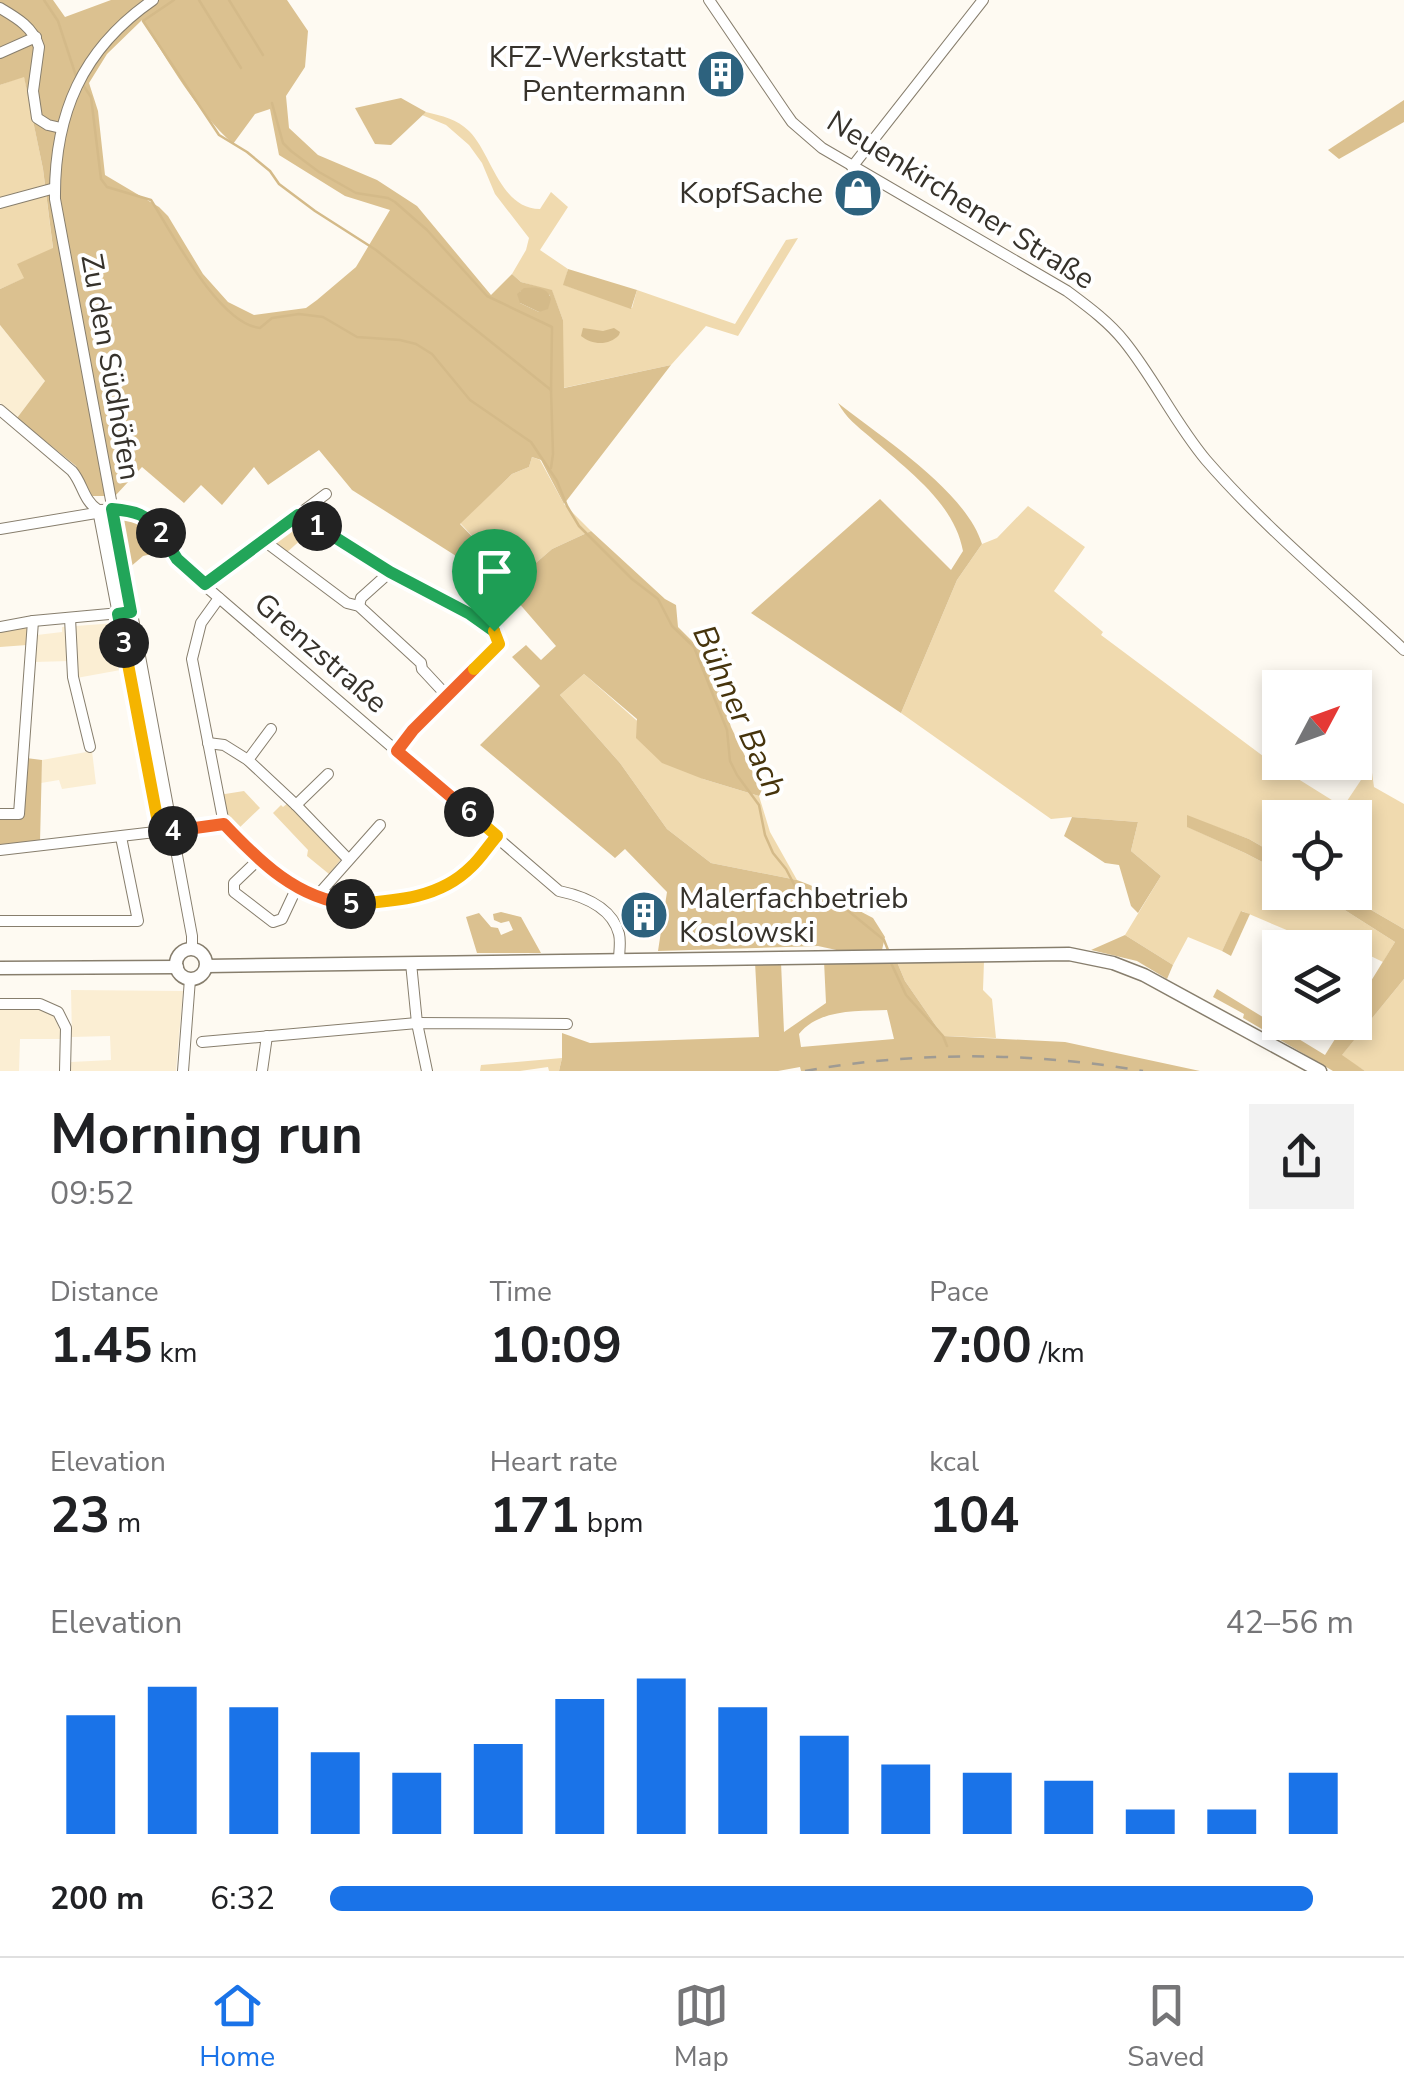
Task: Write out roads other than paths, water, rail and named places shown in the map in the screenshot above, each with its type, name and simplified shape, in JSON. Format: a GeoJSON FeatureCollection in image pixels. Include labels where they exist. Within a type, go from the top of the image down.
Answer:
{"type":"FeatureCollection","features":[{"type":"Feature","properties":{"kind":"main road"},"geometry":{"type":"LineString","coordinates":[[192,949],[204,957],[206,966],[202,974],[190,979],[177,968],[180,954],[192,949]]}},
{"type":"Feature","properties":{"kind":"main road"},"geometry":{"type":"LineString","coordinates":[[206,966],[1068,954],[1097,958],[1144,975],[1320,1071]]}},
{"type":"Feature","properties":{"kind":"main road"},"geometry":{"type":"LineString","coordinates":[[0,968],[177,968]]}},
{"type":"Feature","properties":{"kind":"street","name":"Zu den Südhöfen"},"geometry":{"type":"LineString","coordinates":[[154,0],[109,37],[80,80],[56,151],[55,199],[131,612],[166,832],[192,949]]}},
{"type":"Feature","properties":{"kind":"street","name":"Neuenkirchener Straße"},"geometry":{"type":"LineString","coordinates":[[709,0],[792,122],[822,148],[1096,313],[1123,340],[1207,461],[1404,650]]}},
{"type":"Feature","properties":{"kind":"street"},"geometry":{"type":"LineString","coordinates":[[852,166],[983,0]]}},
{"type":"Feature","properties":{"kind":"street"},"geometry":{"type":"LineString","coordinates":[[0,8],[26,25],[36,37],[39,47],[33,91],[37,118],[62,128]]}},
{"type":"Feature","properties":{"kind":"street"},"geometry":{"type":"LineString","coordinates":[[0,53],[36,37]]}},
{"type":"Feature","properties":{"kind":"street"},"geometry":{"type":"LineString","coordinates":[[0,203],[55,188]]}},
{"type":"Feature","properties":{"kind":"street"},"geometry":{"type":"LineString","coordinates":[[0,410],[72,471],[87,501],[98,510],[166,832]]}},
{"type":"Feature","properties":{"kind":"street"},"geometry":{"type":"LineString","coordinates":[[205,584],[326,494]]}},
{"type":"Feature","properties":{"kind":"street"},"geometry":{"type":"LineString","coordinates":[[0,529],[112,509]]}},
{"type":"Feature","properties":{"kind":"street","name":"Grenzstraße"},"geometry":{"type":"LineString","coordinates":[[112,509],[135,511],[148,517],[177,559],[219,598],[559,891],[592,901],[608,915],[618,930],[620,960]]}},
{"type":"Feature","properties":{"kind":"street"},"geometry":{"type":"LineString","coordinates":[[298,515],[494,631],[499,644],[397,751]]}},
{"type":"Feature","properties":{"kind":"street"},"geometry":{"type":"LineString","coordinates":[[264,540],[346,603],[359,606],[421,663],[422,670],[448,696]]}},
{"type":"Feature","properties":{"kind":"street"},"geometry":{"type":"LineString","coordinates":[[359,606],[361,598],[390,572]]}},
{"type":"Feature","properties":{"kind":"street"},"geometry":{"type":"LineString","coordinates":[[219,598],[201,622],[192,659],[224,824],[258,860],[297,887],[347,904],[418,896],[449,886],[472,867],[497,836]]}},
{"type":"Feature","properties":{"kind":"street"},"geometry":{"type":"LineString","coordinates":[[0,627],[131,612]]}},
{"type":"Feature","properties":{"kind":"street"},"geometry":{"type":"LineString","coordinates":[[70,618],[74,677],[90,747]]}},
{"type":"Feature","properties":{"kind":"street"},"geometry":{"type":"LineString","coordinates":[[0,814],[19,814],[33,622]]}},
{"type":"Feature","properties":{"kind":"street"},"geometry":{"type":"LineString","coordinates":[[248,760],[271,729]]}},
{"type":"Feature","properties":{"kind":"street"},"geometry":{"type":"LineString","coordinates":[[208,743],[224,745],[248,760],[348,859]]}},
{"type":"Feature","properties":{"kind":"street"},"geometry":{"type":"LineString","coordinates":[[296,805],[328,774]]}},
{"type":"Feature","properties":{"kind":"street"},"geometry":{"type":"LineString","coordinates":[[0,850],[224,824]]}},
{"type":"Feature","properties":{"kind":"street"},"geometry":{"type":"LineString","coordinates":[[317,896],[380,825]]}},
{"type":"Feature","properties":{"kind":"street"},"geometry":{"type":"LineString","coordinates":[[0,921],[138,922],[121,837]]}},
{"type":"Feature","properties":{"kind":"street"},"geometry":{"type":"LineString","coordinates":[[258,860],[234,884],[234,892],[273,922],[282,919],[297,887]]}},
{"type":"Feature","properties":{"kind":"street"},"geometry":{"type":"LineString","coordinates":[[411,963],[426,1071]]}},
{"type":"Feature","properties":{"kind":"street"},"geometry":{"type":"LineString","coordinates":[[183,1071],[190,979]]}},
{"type":"Feature","properties":{"kind":"street"},"geometry":{"type":"LineString","coordinates":[[0,1004],[40,1004],[58,1012],[66,1028],[65,1071]]}},
{"type":"Feature","properties":{"kind":"street"},"geometry":{"type":"LineString","coordinates":[[202,1042],[417,1022],[567,1024]]}},
{"type":"Feature","properties":{"kind":"street"},"geometry":{"type":"LineString","coordinates":[[262,1071],[267,1036]]}},
{"type":"Feature","properties":{"kind":"waterway","name":"Bühner Bach"},"geometry":{"type":"LineString","coordinates":[[44,0],[58,21],[76,76]]}},
{"type":"Feature","properties":{"kind":"waterway"},"geometry":{"type":"LineString","coordinates":[[174,0],[143,21],[219,135],[247,152],[279,184],[315,211],[376,250],[551,390],[551,468]]}},
{"type":"Feature","properties":{"kind":"waterway"},"geometry":{"type":"LineString","coordinates":[[199,0],[241,68]]}},
{"type":"Feature","properties":{"kind":"waterway"},"geometry":{"type":"LineString","coordinates":[[229,0],[263,55]]}},
{"type":"Feature","properties":{"kind":"waterway","name":"Bühner Bach"},"geometry":{"type":"LineString","coordinates":[[81,82],[91,97],[101,179],[107,187],[151,200],[198,275],[229,311],[244,323],[260,328],[272,318],[299,314],[323,317],[357,337],[416,344],[432,354],[470,400],[531,442],[557,481],[579,526],[658,599],[672,626],[694,647],[727,730],[730,761],[759,805],[773,853],[798,892],[805,897],[825,898],[846,909],[884,940],[888,950]]}},
{"type":"Feature","properties":{"kind":"waterway"},"geometry":{"type":"LineString","coordinates":[[272,103],[283,143],[291,151],[356,193],[395,202],[427,230],[487,296],[552,327],[551,390]]}},
{"type":"Feature","properties":{"kind":"waterway","name":"Bühner Bach"},"geometry":{"type":"LineString","coordinates":[[891,963],[906,995],[943,1036],[947,1046]]}},
{"type":"Feature","properties":{"kind":"railway"},"geometry":{"type":"LineString","coordinates":[[805,1071],[889,1060],[974,1056],[1059,1060],[1143,1071]]}},
{"type":"Feature","properties":{"kind":"place","name":"KFZ-Werkstatt Pentermann"},"geometry":{"type":"Point","coordinates":[721,74]}},
{"type":"Feature","properties":{"kind":"place","name":"KopfSache"},"geometry":{"type":"Point","coordinates":[858,193]}},
{"type":"Feature","properties":{"kind":"place","name":"Malerfachbetrieb Koslowski"},"geometry":{"type":"Point","coordinates":[644,915]}}]}
